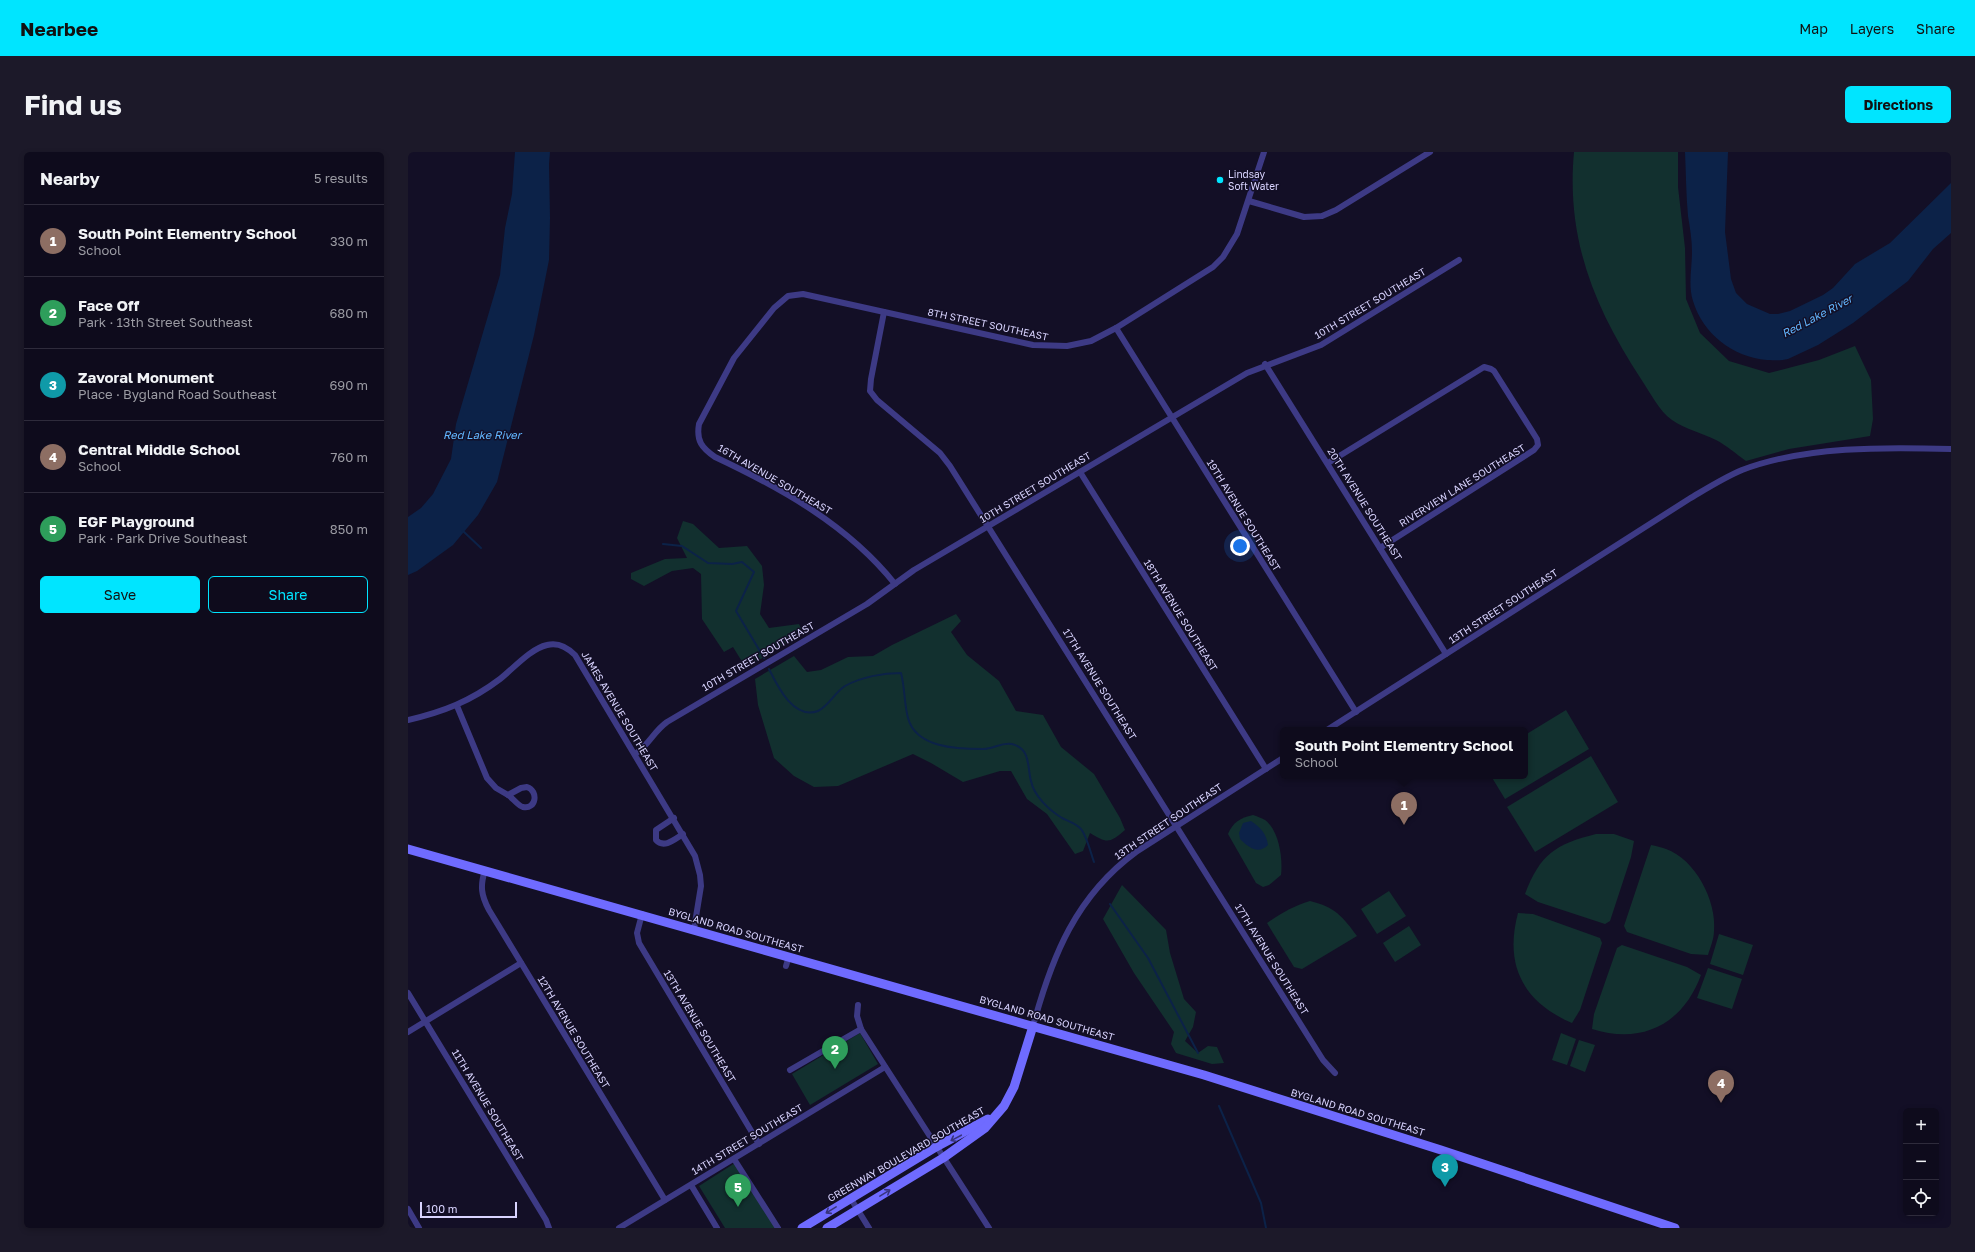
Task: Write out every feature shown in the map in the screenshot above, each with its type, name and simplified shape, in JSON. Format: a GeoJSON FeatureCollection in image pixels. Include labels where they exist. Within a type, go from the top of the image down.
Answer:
{"type":"FeatureCollection","features":[{"type":"Feature","properties":{"kind":"street","name":"8TH STREET SOUTHEAST"},"geometry":{"type":"LineString","coordinates":[[698,441],[697,434],[699,424],[728,368],[742,347],[781,301],[788,296],[803,294],[1009,340],[1051,347],[1086,343],[1116,328],[1213,267],[1232,244],[1249,201],[1264,152]]}},
{"type":"Feature","properties":{"kind":"street"},"geometry":{"type":"LineString","coordinates":[[1249,201],[1304,217],[1322,216],[1336,210],[1430,152]]}},
{"type":"Feature","properties":{"kind":"street","name":"10TH STREET SOUTHEAST"},"geometry":{"type":"LineString","coordinates":[[635,754],[646,746],[658,730],[667,722],[867,604],[895,584],[988,526],[1247,373],[1266,364],[1321,345],[1459,260]]}},
{"type":"Feature","properties":{"kind":"street","name":"17TH AVENUE SOUTHEAST"},"geometry":{"type":"LineString","coordinates":[[884,312],[871,378],[870,391],[877,400],[940,453],[988,526],[1323,1060],[1335,1073]]}},
{"type":"Feature","properties":{"kind":"street","name":"19TH AVENUE SOUTHEAST"},"geometry":{"type":"LineString","coordinates":[[1116,328],[1356,712]]}},
{"type":"Feature","properties":{"kind":"street","name":"20TH AVENUE SOUTHEAST"},"geometry":{"type":"LineString","coordinates":[[1266,364],[1446,654]]}},
{"type":"Feature","properties":{"kind":"street","name":"RIVERVIEW LANE SOUTHEAST"},"geometry":{"type":"LineString","coordinates":[[1328,463],[1484,368],[1494,371],[1537,439],[1538,445],[1534,450],[1380,548]]}},
{"type":"Feature","properties":{"kind":"street","name":"16TH AVENUE SOUTHEAST"},"geometry":{"type":"LineString","coordinates":[[698,441],[707,452],[715,457],[785,494],[833,524],[861,547],[895,584]]}},
{"type":"Feature","properties":{"kind":"street","name":"13TH STREET SOUTHEAST"},"geometry":{"type":"LineString","coordinates":[[1332,727],[1688,499],[1743,470],[1781,459],[1841,451],[1951,449]]}},
{"type":"Feature","properties":{"kind":"street","name":"18TH AVENUE SOUTHEAST"},"geometry":{"type":"LineString","coordinates":[[1080,472],[1266,769]]}},
{"type":"Feature","properties":{"kind":"street","name":"JAMES AVENUE SOUTHEAST"},"geometry":{"type":"LineString","coordinates":[[408,720],[457,706],[500,679],[540,647],[560,645],[574,655],[674,818],[694,856],[700,875],[701,886],[694,929]]}},
{"type":"Feature","properties":{"kind":"street"},"geometry":{"type":"LineString","coordinates":[[457,706],[487,778],[496,788],[508,795]]}},
{"type":"Feature","properties":{"kind":"street","name":"13TH STREET SOUTHEAST"},"geometry":{"type":"LineString","coordinates":[[1033,1026],[1054,960],[1069,928],[1085,903],[1103,881],[1124,862],[1280,760]]}},
{"type":"Feature","properties":{"kind":"street"},"geometry":{"type":"LineString","coordinates":[[674,818],[656,830],[656,840],[658,843],[666,844],[683,834]]}},
{"type":"Feature","properties":{"kind":"street","name":"BYGLAND ROAD SOUTHEAST"},"geometry":{"type":"LineString","coordinates":[[408,849],[642,914],[1197,1073],[1364,1125],[1675,1228]]}},
{"type":"Feature","properties":{"kind":"street","name":"12TH AVENUE SOUTHEAST"},"geometry":{"type":"LineString","coordinates":[[485,870],[481,894],[521,963],[665,1200]]}},
{"type":"Feature","properties":{"kind":"street","name":"13TH AVENUE SOUTHEAST"},"geometry":{"type":"LineString","coordinates":[[642,914],[637,933],[639,943],[759,1144]]}},
{"type":"Feature","properties":{"kind":"street"},"geometry":{"type":"LineString","coordinates":[[786,966],[789,956]]}},
{"type":"Feature","properties":{"kind":"street"},"geometry":{"type":"LineString","coordinates":[[408,1032],[521,963]]}},
{"type":"Feature","properties":{"kind":"street","name":"11TH AVENUE SOUTHEAST"},"geometry":{"type":"LineString","coordinates":[[408,993],[546,1220],[549,1228]]}},
{"type":"Feature","properties":{"kind":"street"},"geometry":{"type":"LineString","coordinates":[[858,1005],[857,1016],[861,1029],[989,1228]]}},
{"type":"Feature","properties":{"kind":"street","name":"GREENWAY BOULEVARD SOUTHEAST"},"geometry":{"type":"LineString","coordinates":[[827,1228],[943,1158],[985,1128],[1001,1110],[1014,1087],[1033,1026]]}},
{"type":"Feature","properties":{"kind":"street"},"geometry":{"type":"LineString","coordinates":[[790,1070],[861,1029]]}},
{"type":"Feature","properties":{"kind":"street","name":"14TH STREET SOUTHEAST"},"geometry":{"type":"LineString","coordinates":[[619,1228],[885,1067]]}},
{"type":"Feature","properties":{"kind":"street","name":"GREENWAY BOULEVARD SOUTHEAST"},"geometry":{"type":"LineString","coordinates":[[802,1228],[936,1147],[969,1131],[1001,1110]]}},
{"type":"Feature","properties":{"kind":"street"},"geometry":{"type":"LineString","coordinates":[[734,1159],[778,1228]]}},
{"type":"Feature","properties":{"kind":"street"},"geometry":{"type":"LineString","coordinates":[[691,1185],[717,1228]]}},
{"type":"Feature","properties":{"kind":"street"},"geometry":{"type":"LineString","coordinates":[[851,1198],[869,1228]]}},
{"type":"Feature","properties":{"kind":"street"},"geometry":{"type":"LineString","coordinates":[[408,1209],[419,1228]]}},
{"type":"Feature","properties":{"kind":"green space"},"geometry":{"type":"Polygon","coordinates":[[[1574,152],[1678,152],[1678,187],[1685,248],[1686,299],[1700,333],[1729,361],[1769,373],[1819,360],[1855,346],[1871,380],[1873,419],[1870,436],[1789,449],[1746,461],[1720,442],[1682,426],[1667,416],[1655,401],[1624,352],[1597,298],[1587,271],[1579,243],[1574,214],[1574,152]]]}},
{"type":"Feature","properties":{"kind":"green space"},"geometry":{"type":"Polygon","coordinates":[[[683,521],[693,524],[719,548],[747,546],[762,566],[764,585],[760,614],[769,628],[799,624],[803,633],[746,668],[733,647],[724,652],[702,619],[701,574],[693,568],[672,571],[644,586],[631,579],[631,573],[665,559],[687,558],[677,538],[683,521]]]}},
{"type":"Feature","properties":{"kind":"green space"},"geometry":{"type":"Polygon","coordinates":[[[956,614],[961,621],[951,632],[967,655],[999,681],[1016,711],[1043,715],[1061,747],[1094,774],[1120,818],[1125,830],[1115,838],[1111,840],[1104,840],[1090,833],[1083,851],[1075,854],[1047,814],[1027,799],[1011,771],[1000,771],[963,782],[913,754],[838,786],[814,787],[794,776],[774,758],[758,705],[755,679],[794,656],[807,672],[821,670],[848,657],[873,656],[892,645],[956,614]]]}},
{"type":"Feature","properties":{"kind":"green space"},"geometry":{"type":"Polygon","coordinates":[[[1566,710],[1589,749],[1505,799],[1493,779],[1528,779],[1528,733],[1566,710]]]}},
{"type":"Feature","properties":{"kind":"green space"},"geometry":{"type":"Polygon","coordinates":[[[1591,756],[1618,802],[1535,852],[1507,807],[1591,756]]]}},
{"type":"Feature","properties":{"kind":"green space"},"geometry":{"type":"Polygon","coordinates":[[[1253,815],[1265,820],[1270,825],[1277,838],[1281,853],[1281,875],[1269,885],[1263,887],[1256,883],[1228,834],[1232,826],[1238,821],[1253,815]]]}},
{"type":"Feature","properties":{"kind":"green space"},"geometry":{"type":"Polygon","coordinates":[[[1596,834],[1614,834],[1634,841],[1631,857],[1610,921],[1605,924],[1538,902],[1525,894],[1537,869],[1551,853],[1570,842],[1596,834]]]}},
{"type":"Feature","properties":{"kind":"green space"},"geometry":{"type":"Polygon","coordinates":[[[1651,845],[1664,848],[1677,854],[1695,871],[1702,882],[1712,907],[1714,919],[1713,937],[1708,955],[1691,954],[1627,932],[1624,926],[1651,845]]]}},
{"type":"Feature","properties":{"kind":"green space"},"geometry":{"type":"Polygon","coordinates":[[[1122,885],[1166,930],[1170,953],[1184,999],[1196,1012],[1193,1027],[1185,1041],[1198,1053],[1208,1046],[1217,1047],[1224,1063],[1212,1064],[1176,1053],[1171,1044],[1174,1032],[1134,973],[1103,919],[1122,885]]]}},
{"type":"Feature","properties":{"kind":"green space"},"geometry":{"type":"Polygon","coordinates":[[[1389,891],[1406,916],[1377,934],[1361,909],[1389,891]]]}},
{"type":"Feature","properties":{"kind":"green space"},"geometry":{"type":"Polygon","coordinates":[[[1310,901],[1332,909],[1347,923],[1357,936],[1302,969],[1294,967],[1267,923],[1288,910],[1310,901]]]}},
{"type":"Feature","properties":{"kind":"green space"},"geometry":{"type":"Polygon","coordinates":[[[1518,913],[1533,914],[1600,938],[1602,943],[1580,1010],[1572,1023],[1555,1014],[1541,1004],[1530,993],[1521,980],[1516,965],[1514,949],[1514,932],[1518,913]]]}},
{"type":"Feature","properties":{"kind":"green space"},"geometry":{"type":"Polygon","coordinates":[[[1409,926],[1421,945],[1395,962],[1383,943],[1409,926]]]}},
{"type":"Feature","properties":{"kind":"green space"},"geometry":{"type":"Polygon","coordinates":[[[1719,934],[1753,945],[1743,975],[1710,964],[1719,934]]]}},
{"type":"Feature","properties":{"kind":"green space"},"geometry":{"type":"Polygon","coordinates":[[[1622,945],[1687,967],[1701,975],[1693,992],[1672,1018],[1644,1032],[1628,1034],[1610,1033],[1592,1029],[1594,1014],[1617,948],[1622,945]]]}},
{"type":"Feature","properties":{"kind":"green space"},"geometry":{"type":"Polygon","coordinates":[[[1708,968],[1742,979],[1732,1009],[1697,998],[1708,968]]]}},
{"type":"Feature","properties":{"kind":"green space"},"geometry":{"type":"Polygon","coordinates":[[[860,1033],[878,1064],[810,1105],[792,1074],[860,1033]]]}},
{"type":"Feature","properties":{"kind":"green space"},"geometry":{"type":"Polygon","coordinates":[[[1561,1033],[1576,1039],[1567,1065],[1552,1060],[1561,1033]]]}},
{"type":"Feature","properties":{"kind":"green space"},"geometry":{"type":"Polygon","coordinates":[[[1579,1040],[1595,1045],[1585,1072],[1570,1066],[1579,1040]]]}},
{"type":"Feature","properties":{"kind":"green space"},"geometry":{"type":"Polygon","coordinates":[[[735,1163],[777,1228],[725,1228],[699,1186],[735,1163]]]}},
{"type":"Feature","properties":{"kind":"water","name":"Red Lake River"},"geometry":{"type":"Polygon","coordinates":[[[515,152],[550,152],[549,260],[534,335],[497,482],[478,515],[453,545],[417,571],[408,575],[408,517],[421,508],[433,494],[451,459],[456,424],[500,275],[505,228],[512,194],[515,152]]]}},
{"type":"Feature","properties":{"kind":"water","name":"Red Lake River"},"geometry":{"type":"Polygon","coordinates":[[[1685,152],[1728,152],[1725,232],[1731,279],[1736,293],[1747,304],[1770,314],[1790,311],[1823,295],[1833,288],[1855,264],[1890,243],[1951,183],[1951,233],[1933,249],[1908,281],[1853,323],[1818,345],[1788,359],[1767,360],[1754,358],[1731,349],[1721,342],[1704,324],[1693,301],[1690,283],[1692,248],[1687,208],[1685,152]]]}},
{"type":"Feature","properties":{"kind":"water"},"geometry":{"type":"Polygon","coordinates":[[[1251,821],[1264,834],[1268,845],[1264,848],[1257,850],[1253,849],[1240,839],[1239,833],[1243,823],[1251,821]]]}},
{"type":"Feature","properties":{"kind":"waterway"},"geometry":{"type":"LineString","coordinates":[[463,531],[481,548]]}},
{"type":"Feature","properties":{"kind":"waterway"},"geometry":{"type":"LineString","coordinates":[[663,544],[682,546],[708,563],[732,564],[742,562],[754,572],[736,611],[764,658]]}},
{"type":"Feature","properties":{"kind":"waterway"},"geometry":{"type":"LineString","coordinates":[[769,669],[781,692],[787,699],[794,706],[809,712],[822,709],[841,689],[858,680],[872,676],[901,673],[908,718],[912,728],[919,736],[939,745],[950,747],[987,749],[1008,744],[1018,746],[1025,754],[1027,759],[1031,781],[1035,792],[1052,811],[1080,828],[1086,839],[1094,862]]}},
{"type":"Feature","properties":{"kind":"waterway"},"geometry":{"type":"LineString","coordinates":[[1110,904],[1148,958],[1198,1053]]}},
{"type":"Feature","properties":{"kind":"waterway"},"geometry":{"type":"LineString","coordinates":[[1219,1106],[1261,1203],[1266,1228]]}},
{"type":"Feature","properties":{"kind":"place","name":"Lindsay Soft Water"},"geometry":{"type":"Point","coordinates":[1220,180]}},
{"type":"Feature","properties":{"kind":"place","name":"South Point Elementry School"},"geometry":{"type":"Point","coordinates":[1404,825]}},
{"type":"Feature","properties":{"kind":"place","name":"Face Off"},"geometry":{"type":"Point","coordinates":[835,1069]}},
{"type":"Feature","properties":{"kind":"place","name":"Central Middle School"},"geometry":{"type":"Point","coordinates":[1721,1103]}},
{"type":"Feature","properties":{"kind":"place","name":"Zavoral Monument"},"geometry":{"type":"Point","coordinates":[1445,1187]}},
{"type":"Feature","properties":{"kind":"place","name":"EGF Playground"},"geometry":{"type":"Point","coordinates":[738,1207]}}]}
